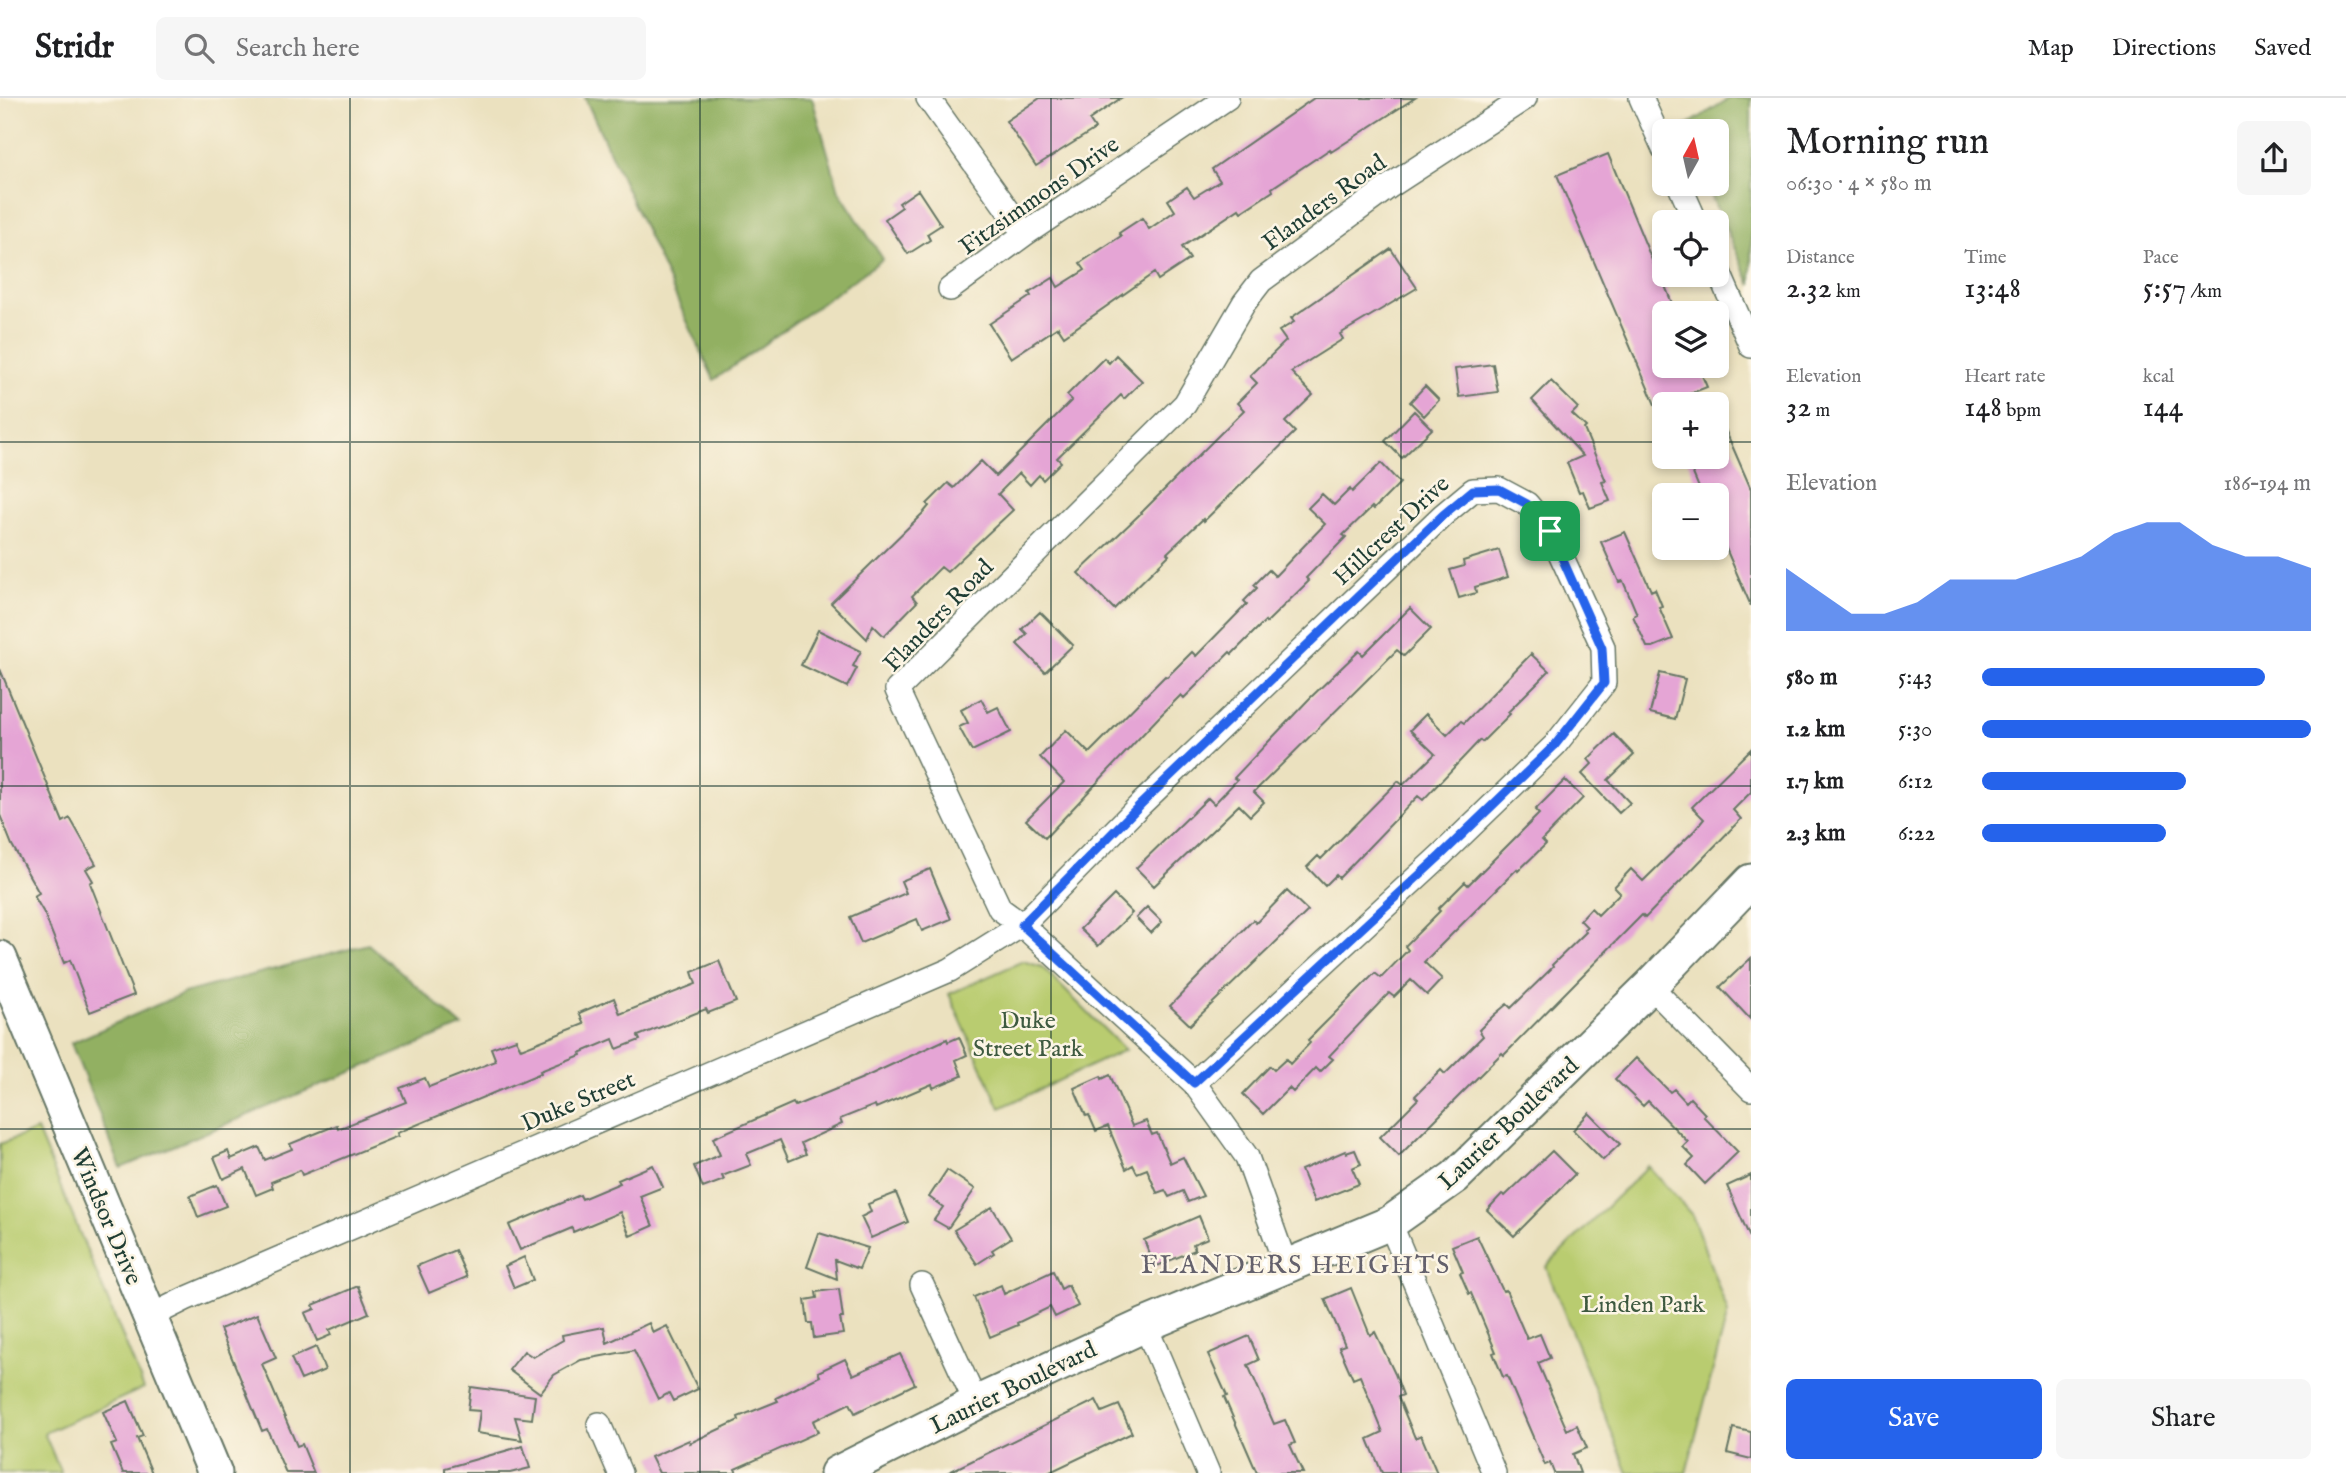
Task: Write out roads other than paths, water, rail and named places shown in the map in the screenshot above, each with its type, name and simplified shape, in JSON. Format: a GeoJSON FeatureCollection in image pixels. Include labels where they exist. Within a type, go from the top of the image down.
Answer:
{"type":"FeatureCollection","features":[{"type":"Feature","properties":{"kind":"street"},"geometry":{"type":"LineString","coordinates":[[928,98],[1025,234]]}},
{"type":"Feature","properties":{"kind":"street","name":"Fitzsimmons Drive"},"geometry":{"type":"LineString","coordinates":[[950,289],[1025,234],[1227,98]]}},
{"type":"Feature","properties":{"kind":"street","name":"Flanders Road"},"geometry":{"type":"LineString","coordinates":[[1286,1266],[1247,1157],[1194,1083],[1022,925],[1000,909],[897,690],[1185,404],[1244,303],[1261,281],[1390,186],[1525,98]]}},
{"type":"Feature","properties":{"kind":"street"},"geometry":{"type":"LineString","coordinates":[[1642,98],[1652,121]]}},
{"type":"Feature","properties":{"kind":"street"},"geometry":{"type":"LineString","coordinates":[[1725,287],[1751,346]]}},
{"type":"Feature","properties":{"kind":"street","name":"Hillcrest Drive"},"geometry":{"type":"LineString","coordinates":[[1022,925],[1151,795],[1443,515],[1473,490],[1499,489],[1527,504],[1550,531],[1602,648],[1604,683],[1555,745],[1440,856],[1194,1083]]}},
{"type":"Feature","properties":{"kind":"street","name":"Laurier Boulevard"},"geometry":{"type":"LineString","coordinates":[[837,1473],[976,1403],[1144,1325],[1390,1223],[1455,1177],[1650,986],[1751,881]]}},
{"type":"Feature","properties":{"kind":"street","name":"Duke Street"},"geometry":{"type":"LineString","coordinates":[[149,1317],[224,1282],[950,970],[1022,925]]}},
{"type":"Feature","properties":{"kind":"street","name":"Windsor Drive"},"geometry":{"type":"LineString","coordinates":[[0,958],[215,1473]]}},
{"type":"Feature","properties":{"kind":"street"},"geometry":{"type":"LineString","coordinates":[[1650,986],[1751,1089]]}},
{"type":"Feature","properties":{"kind":"street"},"geometry":{"type":"LineString","coordinates":[[1390,1223],[1494,1473]]}},
{"type":"Feature","properties":{"kind":"street"},"geometry":{"type":"LineString","coordinates":[[922,1285],[976,1403]]}},
{"type":"Feature","properties":{"kind":"street"},"geometry":{"type":"LineString","coordinates":[[1144,1325],[1208,1473]]}},
{"type":"Feature","properties":{"kind":"street"},"geometry":{"type":"LineString","coordinates":[[599,1424],[620,1473]]}},
{"type":"Feature","properties":{"kind":"district","name":"FLANDERS HEIGHTS"},"geometry":{"type":"Point","coordinates":[1296,1264]}},
{"type":"Feature","properties":{"kind":"park label","name":"Duke Street Park"},"geometry":{"type":"Point","coordinates":[1028,1034]}},
{"type":"Feature","properties":{"kind":"park label","name":"Linden Park"},"geometry":{"type":"Point","coordinates":[1643,1304]}}]}
